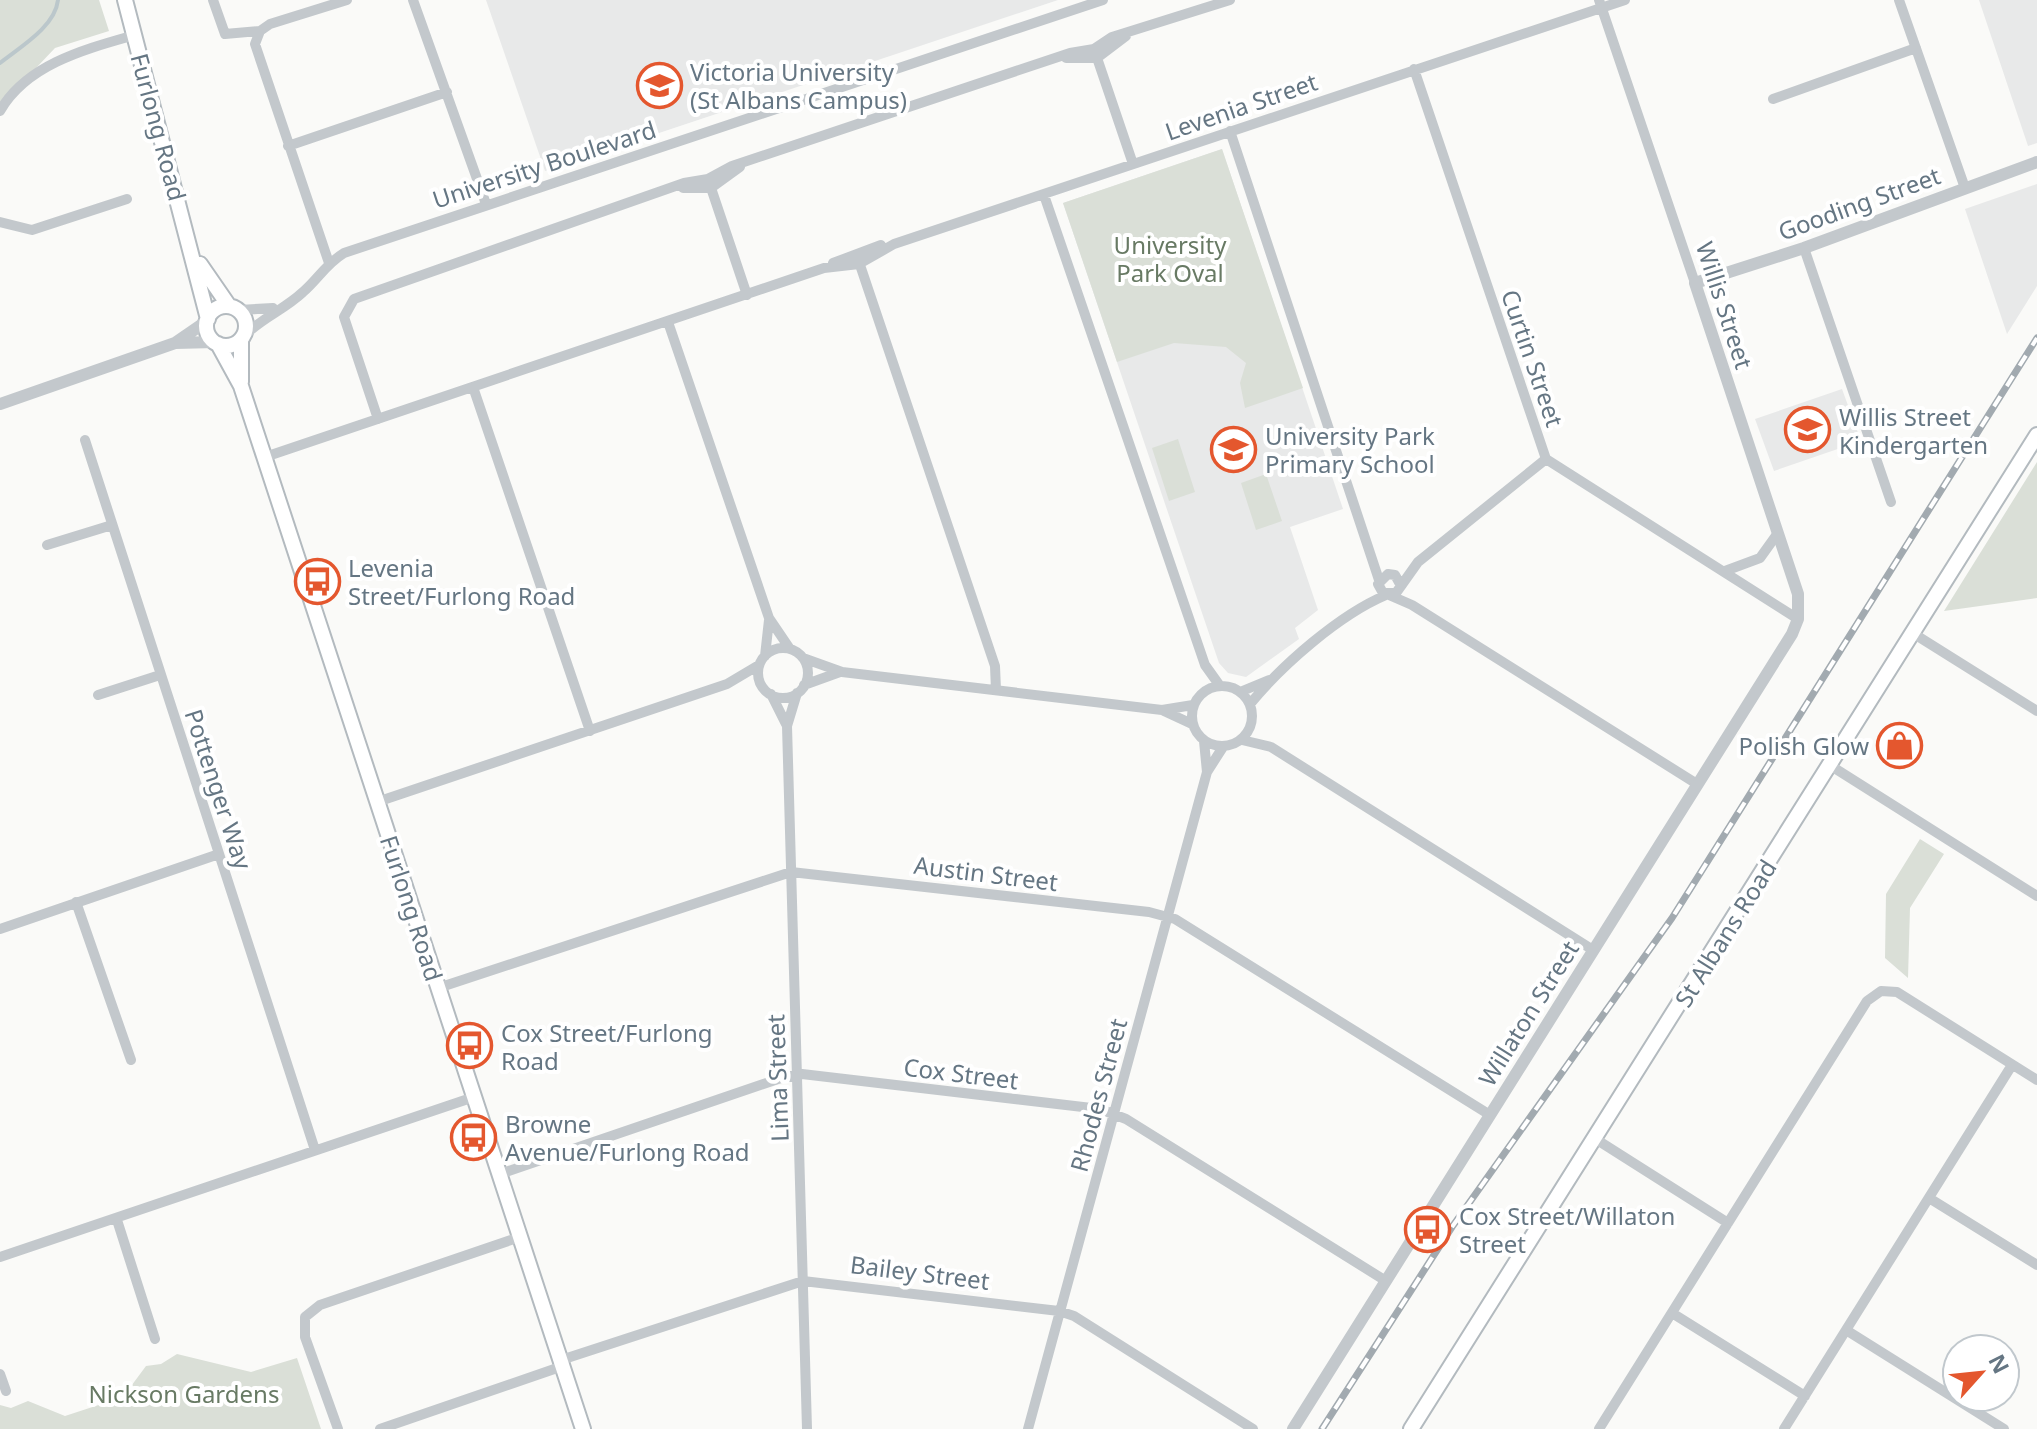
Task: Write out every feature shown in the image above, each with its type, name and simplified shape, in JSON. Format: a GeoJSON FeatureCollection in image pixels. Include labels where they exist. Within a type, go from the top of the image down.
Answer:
{"type":"FeatureCollection","features":[{"type":"Feature","properties":{"kind":"main road","name":"Furlong Road"},"geometry":{"type":"LineString","coordinates":[[125,0],[194,253],[208,320]]}},
{"type":"Feature","properties":{"kind":"main road","name":"Furlong Road"},"geometry":{"type":"LineString","coordinates":[[194,253],[234,308]]}},
{"type":"Feature","properties":{"kind":"main road"},"geometry":{"type":"LineString","coordinates":[[234,308],[246,326],[242,338],[233,345],[217,343],[208,333],[208,320],[216,309],[234,308]]}},
{"type":"Feature","properties":{"kind":"main road","name":"Furlong Road"},"geometry":{"type":"LineString","coordinates":[[241,386],[242,338]]}},
{"type":"Feature","properties":{"kind":"main road","name":"Furlong Road"},"geometry":{"type":"LineString","coordinates":[[217,343],[241,386],[265,457],[583,1429]]}},
{"type":"Feature","properties":{"kind":"main road","name":"St Albans Road"},"geometry":{"type":"LineString","coordinates":[[1411,1429],[2037,435]]}},
{"type":"Feature","properties":{"kind":"street"},"geometry":{"type":"LineString","coordinates":[[213,0],[225,34],[260,31],[270,24],[347,0]]}},
{"type":"Feature","properties":{"kind":"street"},"geometry":{"type":"LineString","coordinates":[[413,0],[486,204]]}},
{"type":"Feature","properties":{"kind":"street","name":"University Boulevard"},"geometry":{"type":"LineString","coordinates":[[242,338],[259,320],[289,304],[329,263],[369,244],[1103,0]]}},
{"type":"Feature","properties":{"kind":"street"},"geometry":{"type":"LineString","coordinates":[[378,419],[344,317],[354,299],[684,183],[710,184],[724,169],[744,165],[1060,58],[1095,54],[1112,37],[1128,35],[1230,0]]}},
{"type":"Feature","properties":{"kind":"street","name":"Levenia Street"},"geometry":{"type":"LineString","coordinates":[[265,457],[747,295],[824,268],[837,260],[858,260],[879,246],[894,244],[1044,195],[1600,3],[1625,0]]}},
{"type":"Feature","properties":{"kind":"street"},"geometry":{"type":"LineString","coordinates":[[1899,0],[1965,188]]}},
{"type":"Feature","properties":{"kind":"street","name":"Willis Street"},"geometry":{"type":"LineString","coordinates":[[1600,3],[1798,594],[1798,619]]}},
{"type":"Feature","properties":{"kind":"street"},"geometry":{"type":"LineString","coordinates":[[260,31],[255,44],[257,58],[329,263]]}},
{"type":"Feature","properties":{"kind":"street"},"geometry":{"type":"LineString","coordinates":[[0,111],[39,71],[53,63],[135,35]]}},
{"type":"Feature","properties":{"kind":"street"},"geometry":{"type":"LineString","coordinates":[[1773,99],[1916,48]]}},
{"type":"Feature","properties":{"kind":"street"},"geometry":{"type":"LineString","coordinates":[[1095,54],[1133,164]]}},
{"type":"Feature","properties":{"kind":"street","name":"Curtin Street"},"geometry":{"type":"LineString","coordinates":[[1414,69],[1546,459],[1798,619]]}},
{"type":"Feature","properties":{"kind":"street"},"geometry":{"type":"LineString","coordinates":[[288,146],[447,92]]}},
{"type":"Feature","properties":{"kind":"street"},"geometry":{"type":"LineString","coordinates":[[1230,131],[1374,556],[1390,581],[1412,605]]}},
{"type":"Feature","properties":{"kind":"street","name":"Gooding Street"},"geometry":{"type":"LineString","coordinates":[[1695,283],[1804,248],[2037,162]]}},
{"type":"Feature","properties":{"kind":"street"},"geometry":{"type":"LineString","coordinates":[[710,184],[747,295]]}},
{"type":"Feature","properties":{"kind":"street"},"geometry":{"type":"LineString","coordinates":[[1044,195],[1205,665],[1220,686]]}},
{"type":"Feature","properties":{"kind":"street"},"geometry":{"type":"LineString","coordinates":[[0,222],[32,230],[127,199]]}},
{"type":"Feature","properties":{"kind":"street"},"geometry":{"type":"LineString","coordinates":[[1804,248],[1891,502]]}},
{"type":"Feature","properties":{"kind":"street"},"geometry":{"type":"LineString","coordinates":[[858,260],[995,666],[996,690]]}},
{"type":"Feature","properties":{"kind":"street"},"geometry":{"type":"LineString","coordinates":[[234,308],[267,310],[289,304]]}},
{"type":"Feature","properties":{"kind":"street"},"geometry":{"type":"LineString","coordinates":[[0,404],[175,343],[208,320]]}},
{"type":"Feature","properties":{"kind":"street"},"geometry":{"type":"LineString","coordinates":[[668,322],[769,618],[790,649],[803,658],[842,672],[1162,710],[1193,705]]}},
{"type":"Feature","properties":{"kind":"street"},"geometry":{"type":"LineString","coordinates":[[175,343],[217,343]]}},
{"type":"Feature","properties":{"kind":"street"},"geometry":{"type":"LineString","coordinates":[[473,387],[590,731]]}},
{"type":"Feature","properties":{"kind":"street","name":"Pottenger Way"},"geometry":{"type":"LineString","coordinates":[[85,440],[315,1150]]}},
{"type":"Feature","properties":{"kind":"street"},"geometry":{"type":"LineString","coordinates":[[1250,704],[1271,679],[1546,459]]}},
{"type":"Feature","properties":{"kind":"street"},"geometry":{"type":"LineString","coordinates":[[47,545],[112,525]]}},
{"type":"Feature","properties":{"kind":"street"},"geometry":{"type":"LineString","coordinates":[[1725,571],[1760,558],[1778,533]]}},
{"type":"Feature","properties":{"kind":"street"},"geometry":{"type":"LineString","coordinates":[[1388,595],[1390,581]]}},
{"type":"Feature","properties":{"kind":"street"},"geometry":{"type":"LineString","coordinates":[[1362,606],[1388,595],[1412,605],[1697,784]]}},
{"type":"Feature","properties":{"kind":"street"},"geometry":{"type":"LineString","coordinates":[[762,685],[762,660],[769,618]]}},
{"type":"Feature","properties":{"kind":"street","name":"Willaton Street"},"geometry":{"type":"LineString","coordinates":[[1293,1429],[1792,634],[1798,619]]}},
{"type":"Feature","properties":{"kind":"street"},"geometry":{"type":"LineString","coordinates":[[1911,632],[2037,711]]}},
{"type":"Feature","properties":{"kind":"street"},"geometry":{"type":"LineString","coordinates":[[377,802],[727,684],[776,649],[790,649]]}},
{"type":"Feature","properties":{"kind":"street"},"geometry":{"type":"LineString","coordinates":[[801,689],[807,671],[803,658]]}},
{"type":"Feature","properties":{"kind":"street"},"geometry":{"type":"LineString","coordinates":[[1204,691],[1205,665]]}},
{"type":"Feature","properties":{"kind":"street"},"geometry":{"type":"LineString","coordinates":[[727,684],[762,685],[771,694],[784,697],[842,672]]}},
{"type":"Feature","properties":{"kind":"street"},"geometry":{"type":"LineString","coordinates":[[98,695],[160,675]]}},
{"type":"Feature","properties":{"kind":"street"},"geometry":{"type":"LineString","coordinates":[[1240,692],[1271,679]]}},
{"type":"Feature","properties":{"kind":"street"},"geometry":{"type":"LineString","coordinates":[[1192,724],[1193,705],[1204,691],[1220,686],[1240,692],[1250,704],[1251,725],[1242,740]]}},
{"type":"Feature","properties":{"kind":"street","name":"Lima Street"},"geometry":{"type":"LineString","coordinates":[[801,689],[787,726],[807,1429]]}},
{"type":"Feature","properties":{"kind":"street","name":"Lima Street"},"geometry":{"type":"LineString","coordinates":[[771,694],[787,726]]}},
{"type":"Feature","properties":{"kind":"street"},"geometry":{"type":"LineString","coordinates":[[1162,710],[1192,724],[1204,741],[1223,747],[1242,740],[1271,747]]}},
{"type":"Feature","properties":{"kind":"street"},"geometry":{"type":"LineString","coordinates":[[1251,725],[1271,747],[1593,950]]}},
{"type":"Feature","properties":{"kind":"street","name":"Rhodes Street"},"geometry":{"type":"LineString","coordinates":[[1204,741],[1207,772]]}},
{"type":"Feature","properties":{"kind":"street","name":"Rhodes Street"},"geometry":{"type":"LineString","coordinates":[[1028,1429],[1207,772],[1223,747]]}},
{"type":"Feature","properties":{"kind":"street"},"geometry":{"type":"LineString","coordinates":[[1828,764],[2037,896]]}},
{"type":"Feature","properties":{"kind":"street"},"geometry":{"type":"LineString","coordinates":[[0,929],[219,854]]}},
{"type":"Feature","properties":{"kind":"street","name":"Austin Street"},"geometry":{"type":"LineString","coordinates":[[438,988],[791,872],[1167,916],[1490,1115]]}},
{"type":"Feature","properties":{"kind":"street"},"geometry":{"type":"LineString","coordinates":[[76,902],[131,1060]]}},
{"type":"Feature","properties":{"kind":"street"},"geometry":{"type":"LineString","coordinates":[[1599,1429],[1867,1001],[1881,991],[1897,992],[2037,1080]]}},
{"type":"Feature","properties":{"kind":"street"},"geometry":{"type":"LineString","coordinates":[[1784,1429],[2012,1065]]}},
{"type":"Feature","properties":{"kind":"street","name":"Cox Street"},"geometry":{"type":"LineString","coordinates":[[500,1174],[796,1075],[1115,1113],[1386,1281]]}},
{"type":"Feature","properties":{"kind":"street"},"geometry":{"type":"LineString","coordinates":[[0,1257],[474,1097]]}},
{"type":"Feature","properties":{"kind":"street"},"geometry":{"type":"LineString","coordinates":[[1594,1138],[1728,1223]]}},
{"type":"Feature","properties":{"kind":"street"},"geometry":{"type":"LineString","coordinates":[[1929,1198],[2037,1265]]}},
{"type":"Feature","properties":{"kind":"street"},"geometry":{"type":"LineString","coordinates":[[117,1220],[155,1339]]}},
{"type":"Feature","properties":{"kind":"street"},"geometry":{"type":"LineString","coordinates":[[338,1429],[305,1337],[305,1317],[320,1305],[520,1237]]}},
{"type":"Feature","properties":{"kind":"street","name":"Bailey Street"},"geometry":{"type":"LineString","coordinates":[[380,1429],[803,1281],[1059,1311],[1074,1316],[1253,1429]]}},
{"type":"Feature","properties":{"kind":"street"},"geometry":{"type":"LineString","coordinates":[[1672,1313],[1805,1396]]}},
{"type":"Feature","properties":{"kind":"street"},"geometry":{"type":"LineString","coordinates":[[1846,1330],[2004,1429]]}},
{"type":"Feature","properties":{"kind":"street"},"geometry":{"type":"LineString","coordinates":[[0,1374],[6,1391]]}},
{"type":"Feature","properties":{"kind":"shaded area","name":"Victoria University (St Albans Campus)"},"geometry":{"type":"Polygon","coordinates":[[[486,0],[1058,0],[545,171],[486,0]]]}},
{"type":"Feature","properties":{"kind":"shaded area"},"geometry":{"type":"Polygon","coordinates":[[[1979,0],[2037,0],[2037,143],[2028,146],[1979,0]]]}},
{"type":"Feature","properties":{"kind":"shaded area","name":"University Park Primary School"},"geometry":{"type":"Polygon","coordinates":[[[1222,149],[1343,509],[1290,527],[1318,610],[1295,628],[1299,639],[1246,677],[1228,673],[1219,663],[1063,203],[1222,149]]]}},
{"type":"Feature","properties":{"kind":"shaded area"},"geometry":{"type":"Polygon","coordinates":[[[2037,184],[2037,286],[2007,334],[1965,209],[2037,184]]]}},
{"type":"Feature","properties":{"kind":"shaded area","name":"Willis Street Kindergarten"},"geometry":{"type":"Polygon","coordinates":[[[1842,389],[1861,441],[1774,471],[1755,419],[1842,389]]]}},
{"type":"Feature","properties":{"kind":"green space"},"geometry":{"type":"Polygon","coordinates":[[[0,0],[99,0],[109,31],[55,48],[0,106],[0,0]]]}},
{"type":"Feature","properties":{"kind":"green space","name":"University Park Oval"},"geometry":{"type":"Polygon","coordinates":[[[1222,149],[1303,388],[1245,408],[1240,383],[1246,363],[1226,347],[1174,343],[1117,362],[1063,203],[1222,149]]]}},
{"type":"Feature","properties":{"kind":"green space"},"geometry":{"type":"Polygon","coordinates":[[[1178,439],[1195,492],[1169,501],[1152,448],[1178,439]]]}},
{"type":"Feature","properties":{"kind":"green space"},"geometry":{"type":"Polygon","coordinates":[[[2037,462],[2037,598],[1944,611],[2037,462]]]}},
{"type":"Feature","properties":{"kind":"green space"},"geometry":{"type":"Polygon","coordinates":[[[1266,474],[1282,521],[1256,530],[1241,483],[1266,474]]]}},
{"type":"Feature","properties":{"kind":"green space"},"geometry":{"type":"Polygon","coordinates":[[[1920,839],[1944,854],[1910,908],[1908,978],[1885,958],[1886,894],[1920,839]]]}},
{"type":"Feature","properties":{"kind":"green space","name":"Nickson Gardens"},"geometry":{"type":"Polygon","coordinates":[[[177,1354],[251,1372],[297,1358],[321,1429],[0,1429],[0,1405],[11,1408],[28,1401],[65,1416],[123,1397],[146,1366],[161,1364],[177,1354]]]}},
{"type":"Feature","properties":{"kind":"waterway"},"geometry":{"type":"LineString","coordinates":[[0,63],[44,28],[58,0]]}},
{"type":"Feature","properties":{"kind":"railway"},"geometry":{"type":"LineString","coordinates":[[1322,1429],[1452,1227],[1672,918],[2037,338]]}},
{"type":"Feature","properties":{"kind":"place","name":"Victoria University (St Albans Campus)"},"geometry":{"type":"Point","coordinates":[659,85]}},
{"type":"Feature","properties":{"kind":"place","name":"Willis Street Kindergarten"},"geometry":{"type":"Point","coordinates":[1808,430]}},
{"type":"Feature","properties":{"kind":"place","name":"University Park Primary School"},"geometry":{"type":"Point","coordinates":[1234,449]}},
{"type":"Feature","properties":{"kind":"place","name":"Levenia Street/Furlong Road"},"geometry":{"type":"Point","coordinates":[317,581]}},
{"type":"Feature","properties":{"kind":"place","name":"Polish Glow"},"geometry":{"type":"Point","coordinates":[1900,745]}},
{"type":"Feature","properties":{"kind":"place","name":"Cox Street/Furlong Road"},"geometry":{"type":"Point","coordinates":[470,1046]}},
{"type":"Feature","properties":{"kind":"place","name":"Browne Avenue/Furlong Road"},"geometry":{"type":"Point","coordinates":[474,1137]}},
{"type":"Feature","properties":{"kind":"place","name":"Cox Street/Willaton Street"},"geometry":{"type":"Point","coordinates":[1428,1229]}}]}
